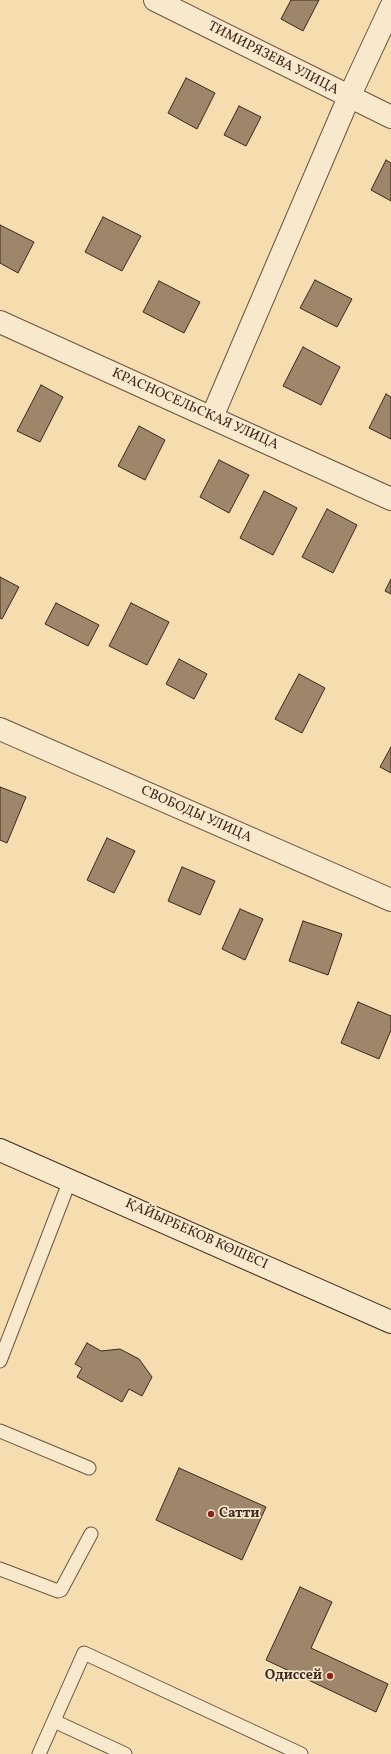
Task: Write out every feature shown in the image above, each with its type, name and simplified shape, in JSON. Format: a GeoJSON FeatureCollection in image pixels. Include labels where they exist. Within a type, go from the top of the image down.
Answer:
{"type":"FeatureCollection","features":[{"type":"Feature","properties":{"kind":"street","name":"ТИМИРЯЗЕВА УЛИЦА"},"geometry":{"type":"LineString","coordinates":[[155,0],[391,118]]}},
{"type":"Feature","properties":{"kind":"street"},"geometry":{"type":"LineString","coordinates":[[212,417],[349,97],[391,7]]}},
{"type":"Feature","properties":{"kind":"street","name":"КРАСНОСЕЛЬСКАЯ УЛИЦА"},"geometry":{"type":"LineString","coordinates":[[0,322],[391,498]]}},
{"type":"Feature","properties":{"kind":"street","name":"СВОБОДЫ УЛИЦА"},"geometry":{"type":"LineString","coordinates":[[0,729],[391,900]]}},
{"type":"Feature","properties":{"kind":"street","name":"ҚАЙЫРБЕКОВ КӨШЕСІ"},"geometry":{"type":"LineString","coordinates":[[0,1150],[391,1322]]}},
{"type":"Feature","properties":{"kind":"lane"},"geometry":{"type":"LineString","coordinates":[[1,1355],[70,1180]]}},
{"type":"Feature","properties":{"kind":"lane"},"geometry":{"type":"LineString","coordinates":[[0,1431],[89,1468]]}},
{"type":"Feature","properties":{"kind":"lane"},"geometry":{"type":"LineString","coordinates":[[0,1569],[58,1591],[62,1590],[90,1534]]}},
{"type":"Feature","properties":{"kind":"lane"},"geometry":{"type":"LineString","coordinates":[[39,1754],[84,1653],[301,1754]]}},
{"type":"Feature","properties":{"kind":"lane"},"geometry":{"type":"LineString","coordinates":[[54,1721],[125,1754]]}},
{"type":"Feature","properties":{"kind":"building"},"geometry":{"type":"Polygon","coordinates":[[[291,0],[319,0],[303,31],[281,19],[291,0]]]}},
{"type":"Feature","properties":{"kind":"building"},"geometry":{"type":"Polygon","coordinates":[[[186,78],[215,93],[197,129],[168,113],[186,78]]]}},
{"type":"Feature","properties":{"kind":"building"},"geometry":{"type":"Polygon","coordinates":[[[239,106],[261,117],[246,146],[224,135],[239,106]]]}},
{"type":"Feature","properties":{"kind":"building"},"geometry":{"type":"Polygon","coordinates":[[[386,160],[391,163],[391,201],[371,190],[386,160]]]}},
{"type":"Feature","properties":{"kind":"building"},"geometry":{"type":"Polygon","coordinates":[[[103,217],[141,236],[122,271],[85,252],[103,217]]]}},
{"type":"Feature","properties":{"kind":"building"},"geometry":{"type":"Polygon","coordinates":[[[0,225],[34,242],[18,273],[0,263],[0,225]]]}},
{"type":"Feature","properties":{"kind":"building"},"geometry":{"type":"Polygon","coordinates":[[[315,280],[352,299],[337,327],[300,308],[315,280]]]}},
{"type":"Feature","properties":{"kind":"building"},"geometry":{"type":"Polygon","coordinates":[[[159,281],[200,302],[184,333],[143,312],[159,281]]]}},
{"type":"Feature","properties":{"kind":"building"},"geometry":{"type":"Polygon","coordinates":[[[303,347],[340,367],[321,405],[283,386],[303,347]]]}},
{"type":"Feature","properties":{"kind":"building"},"geometry":{"type":"Polygon","coordinates":[[[41,385],[63,397],[40,442],[17,431],[41,385]]]}},
{"type":"Feature","properties":{"kind":"building"},"geometry":{"type":"Polygon","coordinates":[[[386,394],[391,397],[391,439],[369,428],[386,394]]]}},
{"type":"Feature","properties":{"kind":"building"},"geometry":{"type":"Polygon","coordinates":[[[139,426],[165,440],[145,480],[118,466],[139,426]]]}},
{"type":"Feature","properties":{"kind":"building"},"geometry":{"type":"Polygon","coordinates":[[[219,460],[249,475],[229,513],[200,497],[219,460]]]}},
{"type":"Feature","properties":{"kind":"building"},"geometry":{"type":"Polygon","coordinates":[[[264,491],[297,508],[273,555],[240,538],[264,491]]]}},
{"type":"Feature","properties":{"kind":"building"},"geometry":{"type":"Polygon","coordinates":[[[327,509],[357,525],[333,573],[302,557],[327,509]]]}},
{"type":"Feature","properties":{"kind":"building"},"geometry":{"type":"Polygon","coordinates":[[[0,577],[19,587],[2,619],[0,618],[0,577]]]}},
{"type":"Feature","properties":{"kind":"building"},"geometry":{"type":"Polygon","coordinates":[[[391,579],[391,594],[385,591],[391,579]]]}},
{"type":"Feature","properties":{"kind":"building"},"geometry":{"type":"Polygon","coordinates":[[[56,603],[99,625],[88,646],[45,624],[56,603]]]}},
{"type":"Feature","properties":{"kind":"building"},"geometry":{"type":"Polygon","coordinates":[[[131,603],[169,622],[147,665],[109,646],[131,603]]]}},
{"type":"Feature","properties":{"kind":"building"},"geometry":{"type":"Polygon","coordinates":[[[179,659],[207,674],[194,699],[166,684],[179,659]]]}},
{"type":"Feature","properties":{"kind":"building"},"geometry":{"type":"Polygon","coordinates":[[[299,674],[325,688],[302,733],[275,719],[299,674]]]}},
{"type":"Feature","properties":{"kind":"building"},"geometry":{"type":"Polygon","coordinates":[[[391,747],[391,773],[380,767],[391,747]]]}},
{"type":"Feature","properties":{"kind":"building"},"geometry":{"type":"Polygon","coordinates":[[[0,787],[26,797],[7,843],[0,840],[0,787]]]}},
{"type":"Feature","properties":{"kind":"building"},"geometry":{"type":"Polygon","coordinates":[[[107,838],[135,851],[114,893],[87,880],[107,838]]]}},
{"type":"Feature","properties":{"kind":"building"},"geometry":{"type":"Polygon","coordinates":[[[182,867],[215,881],[200,915],[168,901],[182,867]]]}},
{"type":"Feature","properties":{"kind":"building"},"geometry":{"type":"Polygon","coordinates":[[[240,909],[263,919],[245,960],[222,949],[240,909]]]}},
{"type":"Feature","properties":{"kind":"building"},"geometry":{"type":"Polygon","coordinates":[[[303,921],[342,934],[328,975],[289,961],[303,921]]]}},
{"type":"Feature","properties":{"kind":"building"},"geometry":{"type":"Polygon","coordinates":[[[358,1002],[391,1016],[391,1030],[379,1059],[341,1043],[358,1002]]]}},
{"type":"Feature","properties":{"kind":"building"},"geometry":{"type":"Polygon","coordinates":[[[87,1343],[101,1351],[120,1349],[139,1359],[152,1377],[142,1396],[129,1389],[122,1402],[77,1377],[82,1368],[75,1364],[87,1343]]]}},
{"type":"Feature","properties":{"kind":"building","name":"Сатти"},"geometry":{"type":"Polygon","coordinates":[[[179,1468],[266,1507],[242,1560],[156,1520],[179,1468]]]}},
{"type":"Feature","properties":{"kind":"building"},"geometry":{"type":"Polygon","coordinates":[[[300,1587],[332,1602],[311,1648],[388,1684],[376,1712],[266,1660],[300,1587]]]}},
{"type":"Feature","properties":{"kind":"place","name":"Сатти"},"geometry":{"type":"Point","coordinates":[211,1514]}},
{"type":"Feature","properties":{"kind":"place","name":"Одиссей"},"geometry":{"type":"Point","coordinates":[330,1676]}}]}
